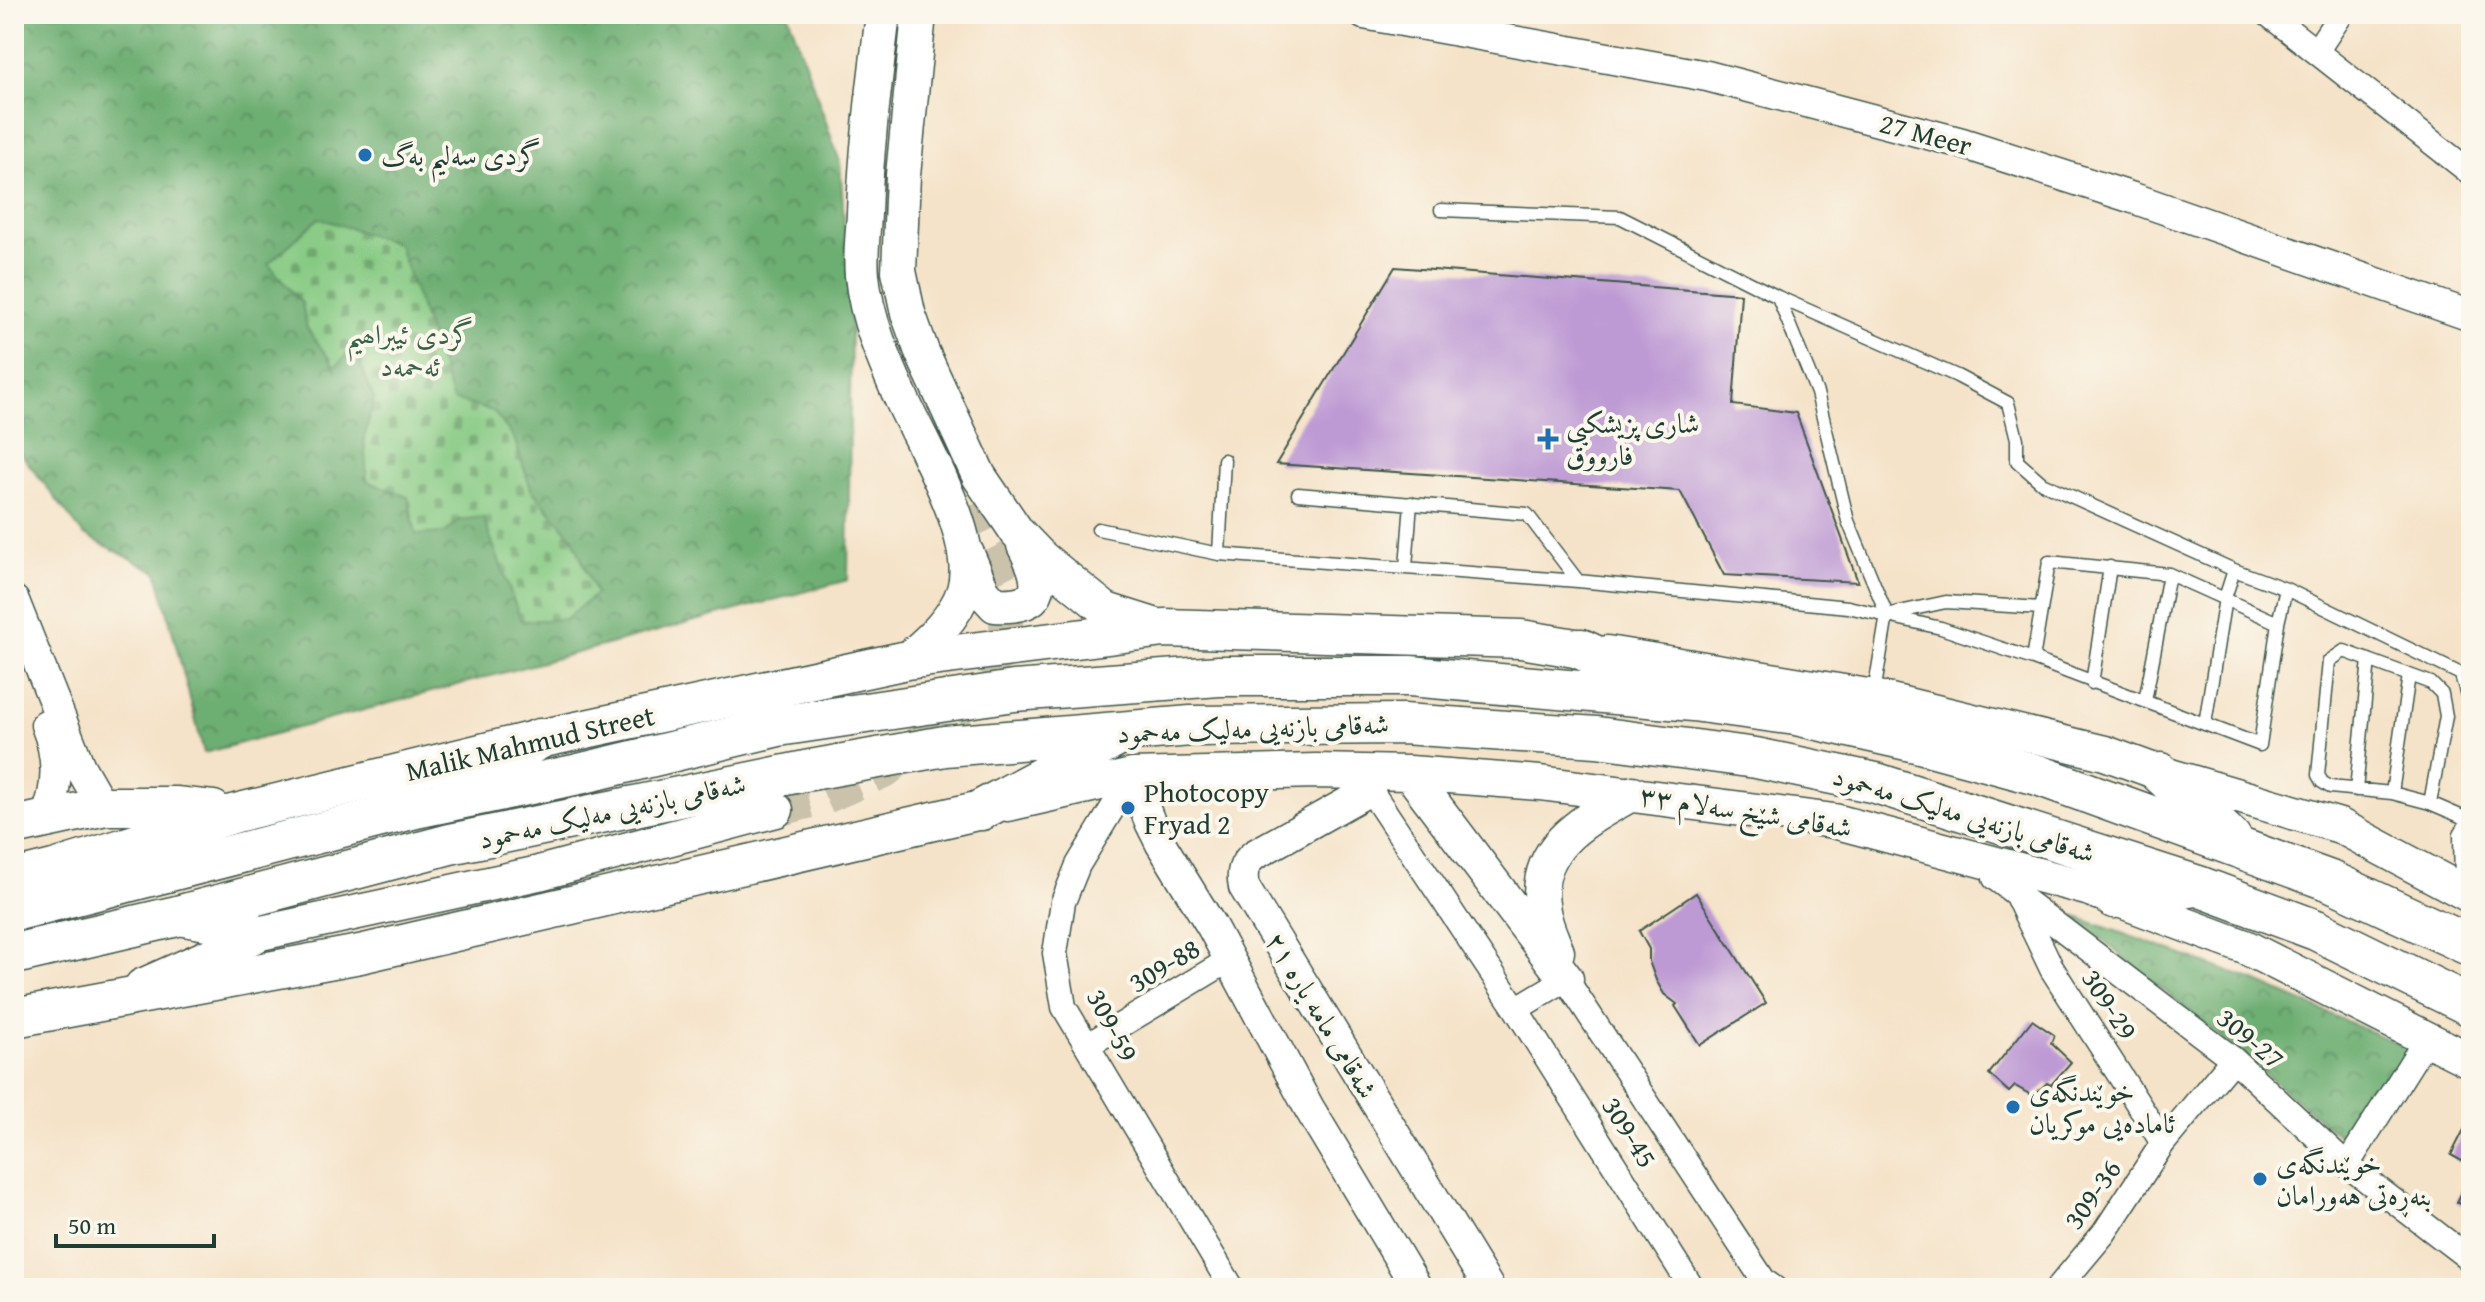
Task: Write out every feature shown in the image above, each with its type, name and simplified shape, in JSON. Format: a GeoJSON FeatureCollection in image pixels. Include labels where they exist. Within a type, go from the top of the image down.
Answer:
{"type":"FeatureCollection","features":[{"type":"Feature","properties":{"kind":"highway"},"geometry":{"type":"LineString","coordinates":[[1581,649],[1693,701]]}},
{"type":"Feature","properties":{"kind":"highway","name":"شەقامی بازنەیی مەلیک مەحمود"},"geometry":{"type":"LineString","coordinates":[[14,911],[416,808],[579,774],[778,726],[1014,691],[1219,676],[1410,676],[1693,701],[1796,715],[1916,742],[2023,771],[2333,882],[2471,946]]}},
{"type":"Feature","properties":{"kind":"highway","name":"شەقامی بازنەیی مەلیک مەحمود"},"geometry":{"type":"LineString","coordinates":[[14,954],[173,917],[450,844],[805,771],[945,746],[1191,726],[1403,724],[1597,737],[1756,758],[1876,783],[2198,886],[2316,930],[2471,1006]]}},
{"type":"Feature","properties":{"kind":"highway"},"geometry":{"type":"LineString","coordinates":[[981,810],[1127,731]]}},
{"type":"Feature","properties":{"kind":"highway"},"geometry":{"type":"LineString","coordinates":[[416,808],[539,739]]}},
{"type":"Feature","properties":{"kind":"highway"},"geometry":{"type":"LineString","coordinates":[[2160,773],[2243,849]]}},
{"type":"Feature","properties":{"kind":"highway"},"geometry":{"type":"LineString","coordinates":[[2114,898],[2198,886]]}},
{"type":"Feature","properties":{"kind":"main road"},"geometry":{"type":"LineString","coordinates":[[883,14],[865,172],[861,274],[872,323],[887,366],[943,488],[983,592],[995,605],[1014,606],[1029,600],[1039,588],[1039,577],[1017,532]]}},
{"type":"Feature","properties":{"kind":"main road"},"geometry":{"type":"LineString","coordinates":[[900,14],[884,161],[882,277],[927,417],[970,506]]}},
{"type":"Feature","properties":{"kind":"main road"},"geometry":{"type":"LineString","coordinates":[[919,14],[903,175],[899,271],[908,313],[937,387],[979,476],[1017,532],[1063,577],[1106,610],[1164,628]]}},
{"type":"Feature","properties":{"kind":"main road"},"geometry":{"type":"LineString","coordinates":[[907,660],[933,638],[964,591],[967,571],[965,550]]}},
{"type":"Feature","properties":{"kind":"main road","name":"Malik Mahmud Street"},"geometry":{"type":"LineString","coordinates":[[14,879],[236,813],[539,739],[907,660],[1164,628],[1521,639],[1581,649]]}},
{"type":"Feature","properties":{"kind":"main road"},"geometry":{"type":"LineString","coordinates":[[1581,649],[1874,697],[2105,753],[2160,773],[2340,826],[2466,893]]}},
{"type":"Feature","properties":{"kind":"main road","name":"شەقامی شێخ سەلام ٣٣"},"geometry":{"type":"LineString","coordinates":[[981,810],[1132,776],[1275,771],[1364,781],[1410,773],[1540,783],[1834,821],[2087,888],[2245,947],[2471,1061]]}},
{"type":"Feature","properties":{"kind":"main road"},"geometry":{"type":"LineString","coordinates":[[1410,773],[1566,979]]}},
{"type":"Feature","properties":{"kind":"main road"},"geometry":{"type":"LineString","coordinates":[[1566,979],[1542,910],[1542,883],[1546,866],[1568,833],[1633,793]]}},
{"type":"Feature","properties":{"kind":"main road"},"geometry":{"type":"LineString","coordinates":[[30,823],[106,806],[175,806],[236,813]]}},
{"type":"Feature","properties":{"kind":"main road"},"geometry":{"type":"LineString","coordinates":[[109,1001],[261,933],[539,873],[776,810]]}},
{"type":"Feature","properties":{"kind":"main road"},"geometry":{"type":"LineString","coordinates":[[14,1018],[360,954],[981,810]]}},
{"type":"Feature","properties":{"kind":"main road"},"geometry":{"type":"LineString","coordinates":[[173,917],[261,933]]}},
{"type":"Feature","properties":{"kind":"street","name":"27 Meer"},"geometry":{"type":"LineString","coordinates":[[1364,14],[1707,76],[1962,143],[2133,198],[2471,316]]}},
{"type":"Feature","properties":{"kind":"street"},"geometry":{"type":"LineString","coordinates":[[2268,14],[2471,173]]}},
{"type":"Feature","properties":{"kind":"street"},"geometry":{"type":"LineString","coordinates":[[2317,50],[2341,14]]}},
{"type":"Feature","properties":{"kind":"street"},"geometry":{"type":"LineString","coordinates":[[14,601],[80,767],[106,806]]}},
{"type":"Feature","properties":{"kind":"street"},"geometry":{"type":"LineString","coordinates":[[14,645],[56,751],[54,800],[30,823]]}},
{"type":"Feature","properties":{"kind":"street","name":"شەقامی مامە یارە ٢١"},"geometry":{"type":"LineString","coordinates":[[1132,776],[1150,822],[1309,1108],[1417,1288]]}},
{"type":"Feature","properties":{"kind":"street","name":"309-59"},"geometry":{"type":"LineString","coordinates":[[1132,776],[1078,865],[1063,902],[1055,953],[1064,1007],[1232,1288]]}},
{"type":"Feature","properties":{"kind":"street","name":"309-45"},"geometry":{"type":"LineString","coordinates":[[1364,781],[1516,1009],[1692,1288]]}},
{"type":"Feature","properties":{"kind":"street","name":"شەقامی مامە یارە ٢١"},"geometry":{"type":"LineString","coordinates":[[1364,781],[1254,855],[1243,868],[1244,887],[1489,1288]]}},
{"type":"Feature","properties":{"kind":"street","name":"309-27"},"geometry":{"type":"LineString","coordinates":[[1993,864],[1995,878],[2233,1059],[2347,1165],[2471,1260]]}},
{"type":"Feature","properties":{"kind":"street","name":"309-29"},"geometry":{"type":"LineString","coordinates":[[2015,893],[2052,969],[2163,1143]]}},
{"type":"Feature","properties":{"kind":"street","name":"309-88"},"geometry":{"type":"LineString","coordinates":[[1088,1045],[1229,960]]}},
{"type":"Feature","properties":{"kind":"street"},"geometry":{"type":"LineString","coordinates":[[1516,1009],[1566,979],[1764,1281],[1774,1288]]}},
{"type":"Feature","properties":{"kind":"street"},"geometry":{"type":"LineString","coordinates":[[2347,1165],[2427,1038]]}},
{"type":"Feature","properties":{"kind":"street","name":"309-36"},"geometry":{"type":"LineString","coordinates":[[2058,1288],[2104,1233],[2163,1143],[2233,1059]]}},
{"type":"Feature","properties":{"kind":"lane"},"geometry":{"type":"LineString","coordinates":[[1441,210],[1620,217],[1778,297],[1957,376],[2008,403],[2017,439],[2017,461],[2033,478],[2234,570],[2286,589],[2466,677],[2471,709]]}},
{"type":"Feature","properties":{"kind":"lane"},"geometry":{"type":"LineString","coordinates":[[1778,297],[1817,393],[1848,521],[1887,615],[1874,697]]}},
{"type":"Feature","properties":{"kind":"lane"},"geometry":{"type":"LineString","coordinates":[[1219,554],[1224,460]]}},
{"type":"Feature","properties":{"kind":"lane"},"geometry":{"type":"LineString","coordinates":[[1298,494],[1527,514],[1578,581]]}},
{"type":"Feature","properties":{"kind":"lane"},"geometry":{"type":"LineString","coordinates":[[1406,567],[1411,503]]}},
{"type":"Feature","properties":{"kind":"lane"},"geometry":{"type":"LineString","coordinates":[[1098,529],[1219,554],[1578,581],[1848,607],[1941,628],[2033,659],[2260,745],[2286,589]]}},
{"type":"Feature","properties":{"kind":"lane"},"geometry":{"type":"LineString","coordinates":[[2033,659],[2049,562],[2169,574],[2278,623]]}},
{"type":"Feature","properties":{"kind":"lane"},"geometry":{"type":"LineString","coordinates":[[2092,683],[2110,567]]}},
{"type":"Feature","properties":{"kind":"lane"},"geometry":{"type":"LineString","coordinates":[[2205,724],[2225,598],[2234,570]]}},
{"type":"Feature","properties":{"kind":"lane"},"geometry":{"type":"LineString","coordinates":[[2145,701],[2169,574]]}},
{"type":"Feature","properties":{"kind":"lane"},"geometry":{"type":"LineString","coordinates":[[1887,615],[1946,602],[2041,608]]}},
{"type":"Feature","properties":{"kind":"lane"},"geometry":{"type":"LineString","coordinates":[[1941,628],[1946,602]]}},
{"type":"Feature","properties":{"kind":"lane"},"geometry":{"type":"LineString","coordinates":[[2430,803],[2446,716],[2442,694],[2431,683],[2344,651],[2329,661],[2318,775],[2330,787],[2392,793],[2469,818],[2460,834],[2459,851],[2466,893]]}},
{"type":"Feature","properties":{"kind":"lane"},"geometry":{"type":"LineString","coordinates":[[2356,790],[2369,660]]}},
{"type":"Feature","properties":{"kind":"lane"},"geometry":{"type":"LineString","coordinates":[[2392,793],[2409,675]]}},
{"type":"Feature","properties":{"kind":"green space","name":"گردی ئیبراھیم ئەحمەد"},"geometry":{"type":"Polygon","coordinates":[[[14,14],[788,14],[840,162],[851,323],[848,580],[204,753],[157,572],[84,535],[14,445],[14,14]]]}},
{"type":"Feature","properties":{"kind":"green space"},"geometry":{"type":"Polygon","coordinates":[[[319,218],[398,244],[453,400],[493,411],[514,438],[531,489],[573,538],[596,594],[565,619],[521,621],[483,517],[459,520],[445,533],[416,535],[408,497],[367,481],[364,438],[374,399],[354,347],[335,367],[307,328],[302,303],[268,264],[319,218]]]}},
{"type":"Feature","properties":{"kind":"green space"},"geometry":{"type":"Polygon","coordinates":[[[2074,916],[2255,981],[2421,1054],[2346,1141],[2074,916]]]}},
{"type":"Feature","properties":{"kind":"building","name":"شاری پزیشکیی فارووق"},"geometry":{"type":"Polygon","coordinates":[[[1395,267],[1741,294],[1733,405],[1796,413],[1858,582],[1724,575],[1680,491],[1276,464],[1395,267]]]}},
{"type":"Feature","properties":{"kind":"building"},"geometry":{"type":"Polygon","coordinates":[[[1696,893],[1766,1003],[1700,1045],[1675,1006],[1677,1004],[1664,994],[1656,980],[1649,961],[1649,949],[1639,931],[1696,893]]]}},
{"type":"Feature","properties":{"kind":"building"},"geometry":{"type":"Polygon","coordinates":[[[2032,1020],[2054,1035],[2051,1043],[2071,1062],[2051,1085],[2047,1083],[2033,1096],[2015,1086],[2009,1092],[1989,1074],[2032,1020]]]}},
{"type":"Feature","properties":{"kind":"building"},"geometry":{"type":"Polygon","coordinates":[[[2471,1116],[2471,1166],[2451,1155],[2471,1116]]]}},
{"type":"Feature","properties":{"kind":"building"},"geometry":{"type":"Polygon","coordinates":[[[2471,1172],[2471,1210],[2456,1202],[2471,1172]]]}},
{"type":"Feature","properties":{"kind":"tunnel"},"geometry":{"type":"LineString","coordinates":[[776,810],[823,798],[886,770],[963,705],[995,661],[1006,630],[1007,579],[970,506]]}},
{"type":"Feature","properties":{"kind":"place","name":"گردی سەلیم بەگ"},"geometry":{"type":"Point","coordinates":[365,155]}},
{"type":"Feature","properties":{"kind":"place","name":"شاری پزیشکیی فارووق"},"geometry":{"type":"Point","coordinates":[1548,439]}},
{"type":"Feature","properties":{"kind":"place","name":"Photocopy Fryad 2"},"geometry":{"type":"Point","coordinates":[1128,808]}},
{"type":"Feature","properties":{"kind":"place","name":"خوێندنگەی ئامادەیی موکریان"},"geometry":{"type":"Point","coordinates":[2013,1107]}},
{"type":"Feature","properties":{"kind":"place","name":"خوێندنگەی بنەڕەتی هەورامان"},"geometry":{"type":"Point","coordinates":[2260,1179]}}]}
